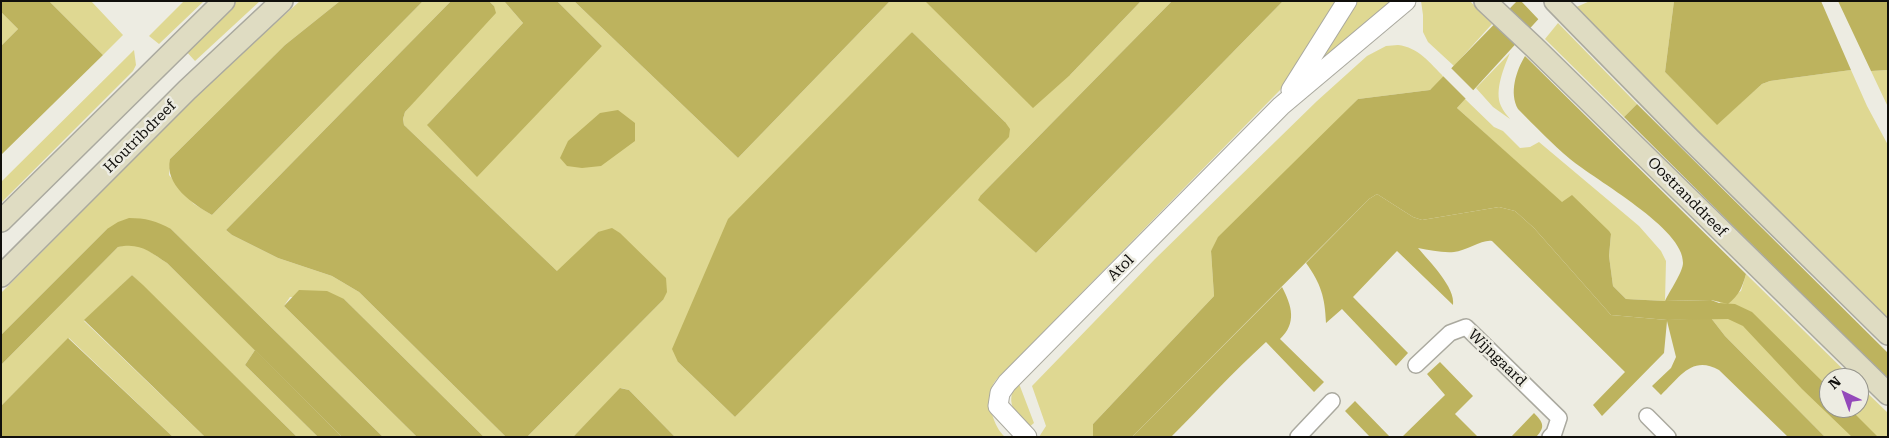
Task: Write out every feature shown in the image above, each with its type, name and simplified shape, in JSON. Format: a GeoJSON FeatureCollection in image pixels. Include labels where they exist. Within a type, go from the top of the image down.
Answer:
{"type":"FeatureCollection","features":[{"type":"Feature","properties":{"kind":"main road"},"geometry":{"type":"LineString","coordinates":[[1,220],[224,1]]}},
{"type":"Feature","properties":{"kind":"main road","name":"Houtribdreef"},"geometry":{"type":"LineString","coordinates":[[1,276],[187,90],[282,1]]}},
{"type":"Feature","properties":{"kind":"main road","name":"Oostranddreef"},"geometry":{"type":"LineString","coordinates":[[1485,1],[1888,394]]}},
{"type":"Feature","properties":{"kind":"main road"},"geometry":{"type":"LineString","coordinates":[[1561,7],[1689,138],[1888,334]]}},
{"type":"Feature","properties":{"kind":"street","name":"Atol"},"geometry":{"type":"LineString","coordinates":[[1281,106],[1347,1]]}},
{"type":"Feature","properties":{"kind":"street","name":"Atol"},"geometry":{"type":"LineString","coordinates":[[1027,437],[998,406],[1000,393],[1007,384],[1281,106],[1406,1]]}},
{"type":"Feature","properties":{"kind":"street","name":"Wijngaard"},"geometry":{"type":"LineString","coordinates":[[1416,365],[1450,333],[1466,327],[1559,418],[1554,433],[1550,437]]}},
{"type":"Feature","properties":{"kind":"street"},"geometry":{"type":"LineString","coordinates":[[1298,437],[1332,401]]}},
{"type":"Feature","properties":{"kind":"street"},"geometry":{"type":"LineString","coordinates":[[1647,416],[1668,437]]}},
{"type":"Feature","properties":{"kind":"shaded area"},"geometry":{"type":"Polygon","coordinates":[[[1,1],[49,1],[103,55],[1,155],[1,46],[18,29],[1,12],[1,1]]]}},
{"type":"Feature","properties":{"kind":"shaded area"},"geometry":{"type":"Polygon","coordinates":[[[49,1],[91,1],[123,35],[103,55],[49,1]]]}},
{"type":"Feature","properties":{"kind":"shaded area"},"geometry":{"type":"Polygon","coordinates":[[[184,1],[204,1],[159,44],[149,36],[184,1]]]}},
{"type":"Feature","properties":{"kind":"shaded area"},"geometry":{"type":"Polygon","coordinates":[[[236,1],[260,1],[195,61],[185,50],[236,1]]]}},
{"type":"Feature","properties":{"kind":"shaded area"},"geometry":{"type":"Polygon","coordinates":[[[300,1],[340,1],[285,45],[170,159],[169,175],[194,204],[212,215],[423,1],[451,1],[226,230],[232,235],[278,258],[332,276],[359,292],[506,437],[484,437],[344,299],[290,297],[284,306],[417,437],[383,437],[171,229],[107,229],[1,335],[1,293],[212,80],[300,1]]]}},
{"type":"Feature","properties":{"kind":"shaded area"},"geometry":{"type":"Polygon","coordinates":[[[340,1],[423,1],[212,215],[189,199],[176,185],[171,177],[170,159],[285,45],[340,1]]]}},
{"type":"Feature","properties":{"kind":"shaded area"},"geometry":{"type":"Polygon","coordinates":[[[451,1],[489,1],[494,6],[496,13],[405,112],[404,125],[557,271],[598,232],[612,228],[620,233],[666,278],[667,292],[663,300],[527,437],[506,437],[359,292],[332,276],[278,258],[232,235],[226,230],[451,1]]]}},
{"type":"Feature","properties":{"kind":"shaded area"},"geometry":{"type":"Polygon","coordinates":[[[489,1],[504,1],[523,23],[428,124],[602,46],[557,1],[574,1],[738,158],[890,1],[927,1],[1070,75],[1141,1],[1172,1],[981,195],[1036,253],[1283,1],[1339,1],[1303,63],[1282,88],[996,380],[990,400],[992,414],[997,427],[1005,437],[675,437],[629,390],[621,388],[573,437],[527,437],[663,300],[598,232],[558,272],[404,125],[405,112],[494,6],[489,1]],[[912,32],[678,362],[735,417],[1005,122],[912,32]]]}},
{"type":"Feature","properties":{"kind":"shaded area"},"geometry":{"type":"Polygon","coordinates":[[[504,1],[557,1],[602,46],[477,177],[427,125],[523,23],[504,1]]]}},
{"type":"Feature","properties":{"kind":"shaded area"},"geometry":{"type":"Polygon","coordinates":[[[574,1],[890,1],[738,158],[574,1]]]}},
{"type":"Feature","properties":{"kind":"shaded area"},"geometry":{"type":"Polygon","coordinates":[[[927,1],[1141,1],[1070,75],[1033,108],[927,1]]]}},
{"type":"Feature","properties":{"kind":"shaded area"},"geometry":{"type":"Polygon","coordinates":[[[1172,1],[1283,1],[1036,253],[978,200],[1172,1]]]}},
{"type":"Feature","properties":{"kind":"shaded area"},"geometry":{"type":"Polygon","coordinates":[[[1353,1],[1396,1],[1326,60],[1321,57],[1353,1]]]}},
{"type":"Feature","properties":{"kind":"shaded area"},"geometry":{"type":"Polygon","coordinates":[[[1421,1],[1470,1],[1492,24],[1454,66],[1428,42],[1423,32],[1421,1]]]}},
{"type":"Feature","properties":{"kind":"shaded area"},"geometry":{"type":"Polygon","coordinates":[[[1517,1],[1555,1],[1457,108],[1562,202],[1572,195],[1609,231],[1611,234],[1609,256],[1613,286],[1626,299],[1665,301],[1711,300],[1719,303],[1735,304],[1752,312],[1819,378],[1819,405],[1743,326],[1728,319],[1667,320],[1611,315],[1534,228],[1515,211],[1499,207],[1422,220],[1413,217],[1377,194],[1369,199],[1132,437],[1093,437],[1093,424],[1214,296],[1211,251],[1218,237],[1358,99],[1430,90],[1517,1]]]}},
{"type":"Feature","properties":{"kind":"shaded area"},"geometry":{"type":"Polygon","coordinates":[[[1590,1],[1674,1],[1665,72],[1717,124],[1762,84],[1770,81],[1851,70],[1867,106],[1888,145],[1888,319],[1572,9],[1590,1]]]}},
{"type":"Feature","properties":{"kind":"shaded area"},"geometry":{"type":"Polygon","coordinates":[[[1674,1],[1821,1],[1851,70],[1770,81],[1762,84],[1717,125],[1665,72],[1674,1]]]}},
{"type":"Feature","properties":{"kind":"shaded area"},"geometry":{"type":"Polygon","coordinates":[[[1838,1],[1888,1],[1888,70],[1871,71],[1838,1]]]}},
{"type":"Feature","properties":{"kind":"shaded area"},"geometry":{"type":"Polygon","coordinates":[[[1,12],[18,29],[1,46],[1,12]]]}},
{"type":"Feature","properties":{"kind":"shaded area"},"geometry":{"type":"Polygon","coordinates":[[[1558,23],[1637,104],[1624,117],[1545,39],[1558,23]]]}},
{"type":"Feature","properties":{"kind":"shaded area"},"geometry":{"type":"Polygon","coordinates":[[[912,32],[1005,122],[1010,129],[1009,137],[735,417],[678,362],[672,349],[728,219],[912,32]]]}},
{"type":"Feature","properties":{"kind":"shaded area"},"geometry":{"type":"Polygon","coordinates":[[[1398,45],[1418,52],[1444,77],[1430,90],[1358,99],[1211,251],[1214,296],[1093,424],[1093,437],[1039,437],[1046,426],[1032,386],[1155,259],[1317,101],[1367,56],[1386,46],[1398,45]]]}},
{"type":"Feature","properties":{"kind":"shaded area"},"geometry":{"type":"Polygon","coordinates":[[[134,50],[136,65],[133,71],[1,203],[1,182],[134,50]]]}},
{"type":"Feature","properties":{"kind":"shaded area"},"geometry":{"type":"Polygon","coordinates":[[[1510,53],[1499,86],[1499,100],[1510,119],[1493,107],[1476,88],[1510,53]]]}},
{"type":"Feature","properties":{"kind":"shaded area"},"geometry":{"type":"Polygon","coordinates":[[[1525,56],[1746,274],[1740,291],[1728,304],[1711,300],[1665,301],[1682,267],[1680,250],[1670,235],[1655,221],[1637,206],[1570,159],[1518,109],[1515,103],[1514,89],[1519,68],[1525,56]]]}},
{"type":"Feature","properties":{"kind":"shaded area"},"geometry":{"type":"Polygon","coordinates":[[[1888,70],[1888,107],[1871,71],[1888,70]]]}},
{"type":"Feature","properties":{"kind":"shaded area"},"geometry":{"type":"Polygon","coordinates":[[[1465,99],[1494,127],[1503,131],[1520,148],[1530,147],[1539,142],[1639,226],[1661,251],[1666,261],[1665,301],[1626,299],[1613,286],[1609,256],[1611,234],[1562,203],[1457,108],[1465,99]]]}},
{"type":"Feature","properties":{"kind":"shaded area"},"geometry":{"type":"Polygon","coordinates":[[[1637,104],[1888,353],[1888,380],[1624,117],[1637,104]]]}},
{"type":"Feature","properties":{"kind":"shaded area"},"geometry":{"type":"Polygon","coordinates":[[[618,110],[635,123],[635,141],[601,166],[582,168],[567,166],[560,158],[568,141],[600,113],[618,110]]]}},
{"type":"Feature","properties":{"kind":"shaded area"},"geometry":{"type":"Polygon","coordinates":[[[1377,194],[1413,217],[1422,220],[1499,207],[1515,211],[1534,228],[1611,315],[1667,320],[1711,318],[1725,336],[1825,437],[1788,437],[1719,370],[1710,366],[1701,365],[1687,370],[1661,395],[1652,386],[1671,368],[1676,357],[1667,321],[1664,353],[1602,416],[1593,405],[1625,372],[1492,241],[1454,252],[1440,252],[1418,248],[1446,283],[1453,298],[1453,305],[1397,251],[1353,297],[1408,353],[1396,366],[1342,309],[1326,323],[1325,306],[1321,291],[1306,263],[1369,199],[1377,194]]]}},
{"type":"Feature","properties":{"kind":"shaded area"},"geometry":{"type":"Polygon","coordinates":[[[129,218],[151,220],[171,229],[383,437],[342,437],[167,263],[139,247],[118,247],[1,365],[1,335],[107,229],[129,218]]]}},
{"type":"Feature","properties":{"kind":"shaded area"},"geometry":{"type":"Polygon","coordinates":[[[130,244],[143,247],[167,263],[255,350],[245,365],[318,437],[297,437],[132,275],[84,321],[205,437],[173,437],[69,338],[1,406],[1,365],[118,247],[130,244]]]}},
{"type":"Feature","properties":{"kind":"shaded area"},"geometry":{"type":"Polygon","coordinates":[[[1746,274],[1842,368],[1819,368],[1819,418],[1869,418],[1869,395],[1888,413],[1888,437],[1825,437],[1725,336],[1711,318],[1719,303],[1741,291],[1746,274]]]}},
{"type":"Feature","properties":{"kind":"shaded area"},"geometry":{"type":"Polygon","coordinates":[[[132,275],[297,437],[205,437],[84,320],[132,275]]]}},
{"type":"Feature","properties":{"kind":"shaded area"},"geometry":{"type":"Polygon","coordinates":[[[1282,287],[1290,308],[1291,321],[1280,339],[1324,382],[1314,392],[1266,342],[1171,437],[1132,437],[1282,287]]]}},
{"type":"Feature","properties":{"kind":"shaded area"},"geometry":{"type":"Polygon","coordinates":[[[299,290],[327,291],[344,299],[484,437],[417,437],[284,306],[299,290]]]}},
{"type":"Feature","properties":{"kind":"shaded area"},"geometry":{"type":"Polygon","coordinates":[[[68,338],[173,437],[1,437],[1,406],[68,338]]]}},
{"type":"Feature","properties":{"kind":"shaded area"},"geometry":{"type":"Polygon","coordinates":[[[255,350],[342,437],[318,437],[245,365],[255,350]]]}},
{"type":"Feature","properties":{"kind":"shaded area"},"geometry":{"type":"Polygon","coordinates":[[[1440,362],[1473,396],[1455,414],[1478,437],[1402,437],[1445,395],[1427,374],[1440,362]]]}},
{"type":"Feature","properties":{"kind":"shaded area"},"geometry":{"type":"Polygon","coordinates":[[[1018,381],[1034,423],[1028,428],[1012,406],[1012,395],[1018,381]]]}},
{"type":"Feature","properties":{"kind":"shaded area"},"geometry":{"type":"Polygon","coordinates":[[[620,388],[629,390],[675,437],[573,437],[620,388]]]}},
{"type":"Feature","properties":{"kind":"shaded area"},"geometry":{"type":"Polygon","coordinates":[[[1355,401],[1390,437],[1370,437],[1345,411],[1355,401]]]}},
{"type":"Feature","properties":{"kind":"shaded area"},"geometry":{"type":"Polygon","coordinates":[[[1534,413],[1540,419],[1542,425],[1536,437],[1511,437],[1534,413]]]}},
{"type":"Feature","properties":{"kind":"shaded area"},"geometry":{"type":"Polygon","coordinates":[[[1832,418],[1859,418],[1878,437],[1852,437],[1832,418]]]}},
{"type":"Feature","properties":{"kind":"pier"},"geometry":{"type":"Polygon","coordinates":[[[1521,1],[1557,1],[1540,21],[1521,1]]]}},
{"type":"Feature","properties":{"kind":"pier"},"geometry":{"type":"Polygon","coordinates":[[[1450,67],[1475,92],[1467,100],[1442,75],[1450,67]]]}}]}
